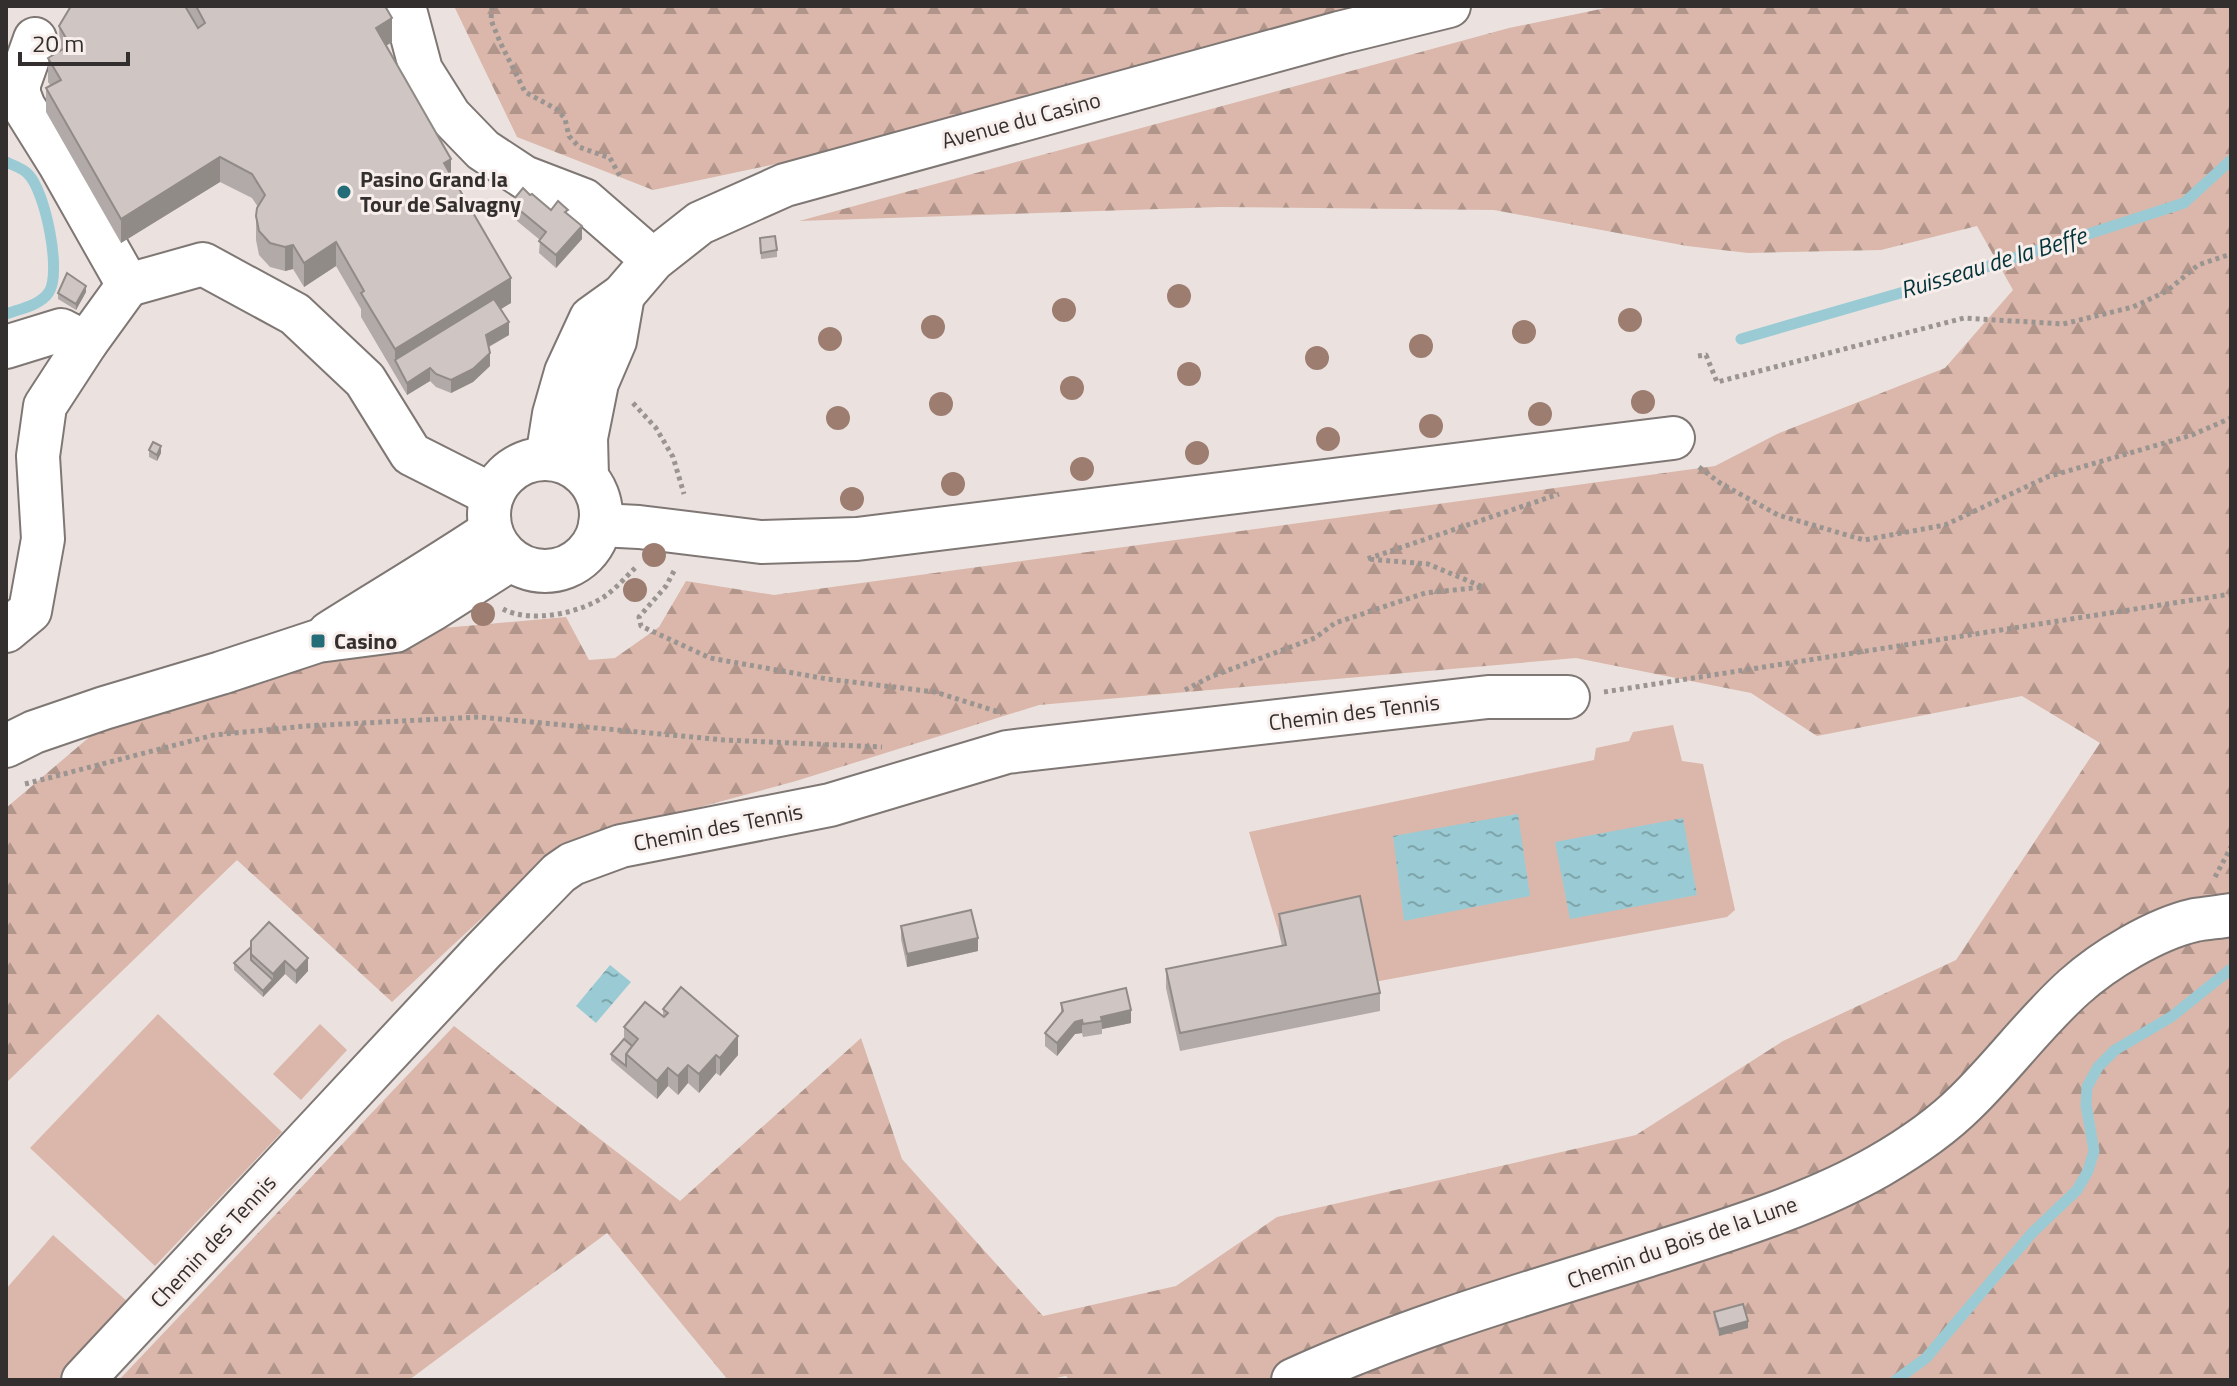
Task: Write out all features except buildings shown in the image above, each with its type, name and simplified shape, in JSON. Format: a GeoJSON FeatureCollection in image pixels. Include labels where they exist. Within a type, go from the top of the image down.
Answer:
{"type":"FeatureCollection","features":[{"type":"Feature","properties":{"kind":"street"},"geometry":{"type":"LineString","coordinates":[[404,6],[421,70],[450,116],[483,150],[524,177],[584,200],[653,260]]}},
{"type":"Feature","properties":{"kind":"street","name":"Avenue du Casino"},"geometry":{"type":"LineString","coordinates":[[547,458],[554,414],[566,372],[591,318],[623,295],[653,260],[700,223],[785,185],[1339,33],[1449,6]]}},
{"type":"Feature","properties":{"kind":"street"},"geometry":{"type":"LineString","coordinates":[[35,39],[19,84],[19,94],[128,285]]}},
{"type":"Feature","properties":{"kind":"street"},"geometry":{"type":"LineString","coordinates":[[6,631],[30,611],[33,597],[43,539],[38,456],[45,406],[128,285],[203,264],[295,314],[365,380],[411,454],[497,529],[525,568],[540,572],[565,567],[586,554],[595,541],[601,508],[587,477],[576,468],[547,458],[530,460],[513,468],[500,480],[497,529],[433,609],[395,631],[318,641],[48,727],[6,746]]}},
{"type":"Feature","properties":{"kind":"street"},"geometry":{"type":"LineString","coordinates":[[587,477],[586,438],[597,383],[615,341],[623,295]]}},
{"type":"Feature","properties":{"kind":"street"},"geometry":{"type":"LineString","coordinates":[[6,347],[61,330],[86,343]]}},
{"type":"Feature","properties":{"kind":"street"},"geometry":{"type":"LineString","coordinates":[[600,525],[761,542],[857,539],[1668,439]]}},
{"type":"Feature","properties":{"kind":"street","name":"Chemin des Tennis"},"geometry":{"type":"LineString","coordinates":[[83,1380],[483,951],[559,873],[582,859],[621,846],[830,805],[1007,752],[1488,697],[1568,697]]}},
{"type":"Feature","properties":{"kind":"street","name":"Chemin du Bois de la Lune"},"geometry":{"type":"LineString","coordinates":[[1293,1380],[1410,1331],[1755,1221],[1843,1184],[1877,1167],[1939,1126],[1967,1101],[2074,986],[2106,962],[2153,935],[2193,921],[2231,915]]}},
{"type":"Feature","properties":{"kind":"path"},"geometry":{"type":"LineString","coordinates":[[492,6],[491,20],[525,92],[558,110],[565,119],[569,136],[579,147],[610,158],[624,183]]}},
{"type":"Feature","properties":{"kind":"path"},"geometry":{"type":"LineString","coordinates":[[1698,356],[1706,355],[1717,382],[1964,318],[2063,324],[2133,307],[2167,291],[2198,265],[2231,254]]}},
{"type":"Feature","properties":{"kind":"path"},"geometry":{"type":"LineString","coordinates":[[632,401],[656,428],[673,457],[684,494],[684,505]]}},
{"type":"Feature","properties":{"kind":"path"},"geometry":{"type":"LineString","coordinates":[[1668,439],[1720,483],[1778,515],[1864,540],[1945,525],[2047,477],[2192,435],[2231,418]]}},
{"type":"Feature","properties":{"kind":"path"},"geometry":{"type":"LineString","coordinates":[[1184,691],[1210,677],[1315,638],[1335,623],[1425,593],[1483,587],[1428,564],[1367,559],[1562,493]]}},
{"type":"Feature","properties":{"kind":"path"},"geometry":{"type":"LineString","coordinates":[[495,605],[509,612],[542,617],[575,610],[606,596],[639,564]]}},
{"type":"Feature","properties":{"kind":"path"},"geometry":{"type":"LineString","coordinates":[[666,586],[639,617],[641,626],[710,658],[827,679],[935,692]]}},
{"type":"Feature","properties":{"kind":"path"},"geometry":{"type":"LineString","coordinates":[[1568,697],[2231,594]]}},
{"type":"Feature","properties":{"kind":"path"},"geometry":{"type":"LineString","coordinates":[[21,785],[214,735],[306,726],[479,717],[724,740],[897,748]]}},
{"type":"Feature","properties":{"kind":"green space"},"geometry":{"type":"Polygon","coordinates":[[[454,6],[1377,6],[785,162],[653,190],[517,137],[454,6]]]}},
{"type":"Feature","properties":{"kind":"green space"},"geometry":{"type":"Polygon","coordinates":[[[1615,6],[2231,6],[2231,1380],[1069,1380],[1066,1376],[1046,1380],[728,1380],[607,1233],[409,1380],[119,1380],[454,1026],[680,1201],[861,1038],[902,1159],[1043,1316],[1176,1286],[1277,1217],[1636,1135],[1783,1041],[1956,960],[2100,743],[2022,696],[1817,736],[1751,693],[1576,658],[1039,705],[796,781],[560,845],[392,1002],[237,860],[6,1083],[6,808],[100,728],[432,629],[566,617],[589,660],[615,658],[659,627],[686,581],[774,595],[1715,466],[1777,434],[1945,368],[2013,290],[1977,226],[1881,250],[1748,253],[1687,246],[1494,210],[1220,207],[799,221],[1509,28],[1615,6]]]}},
{"type":"Feature","properties":{"kind":"green space"},"geometry":{"type":"Polygon","coordinates":[[[1673,725],[1682,761],[1703,764],[1735,910],[1727,917],[1374,982],[1360,915],[1279,933],[1249,832],[1594,760],[1596,748],[1629,741],[1633,732],[1673,725]]]}},
{"type":"Feature","properties":{"kind":"green space"},"geometry":{"type":"Polygon","coordinates":[[[158,1014],[282,1132],[155,1266],[30,1148],[158,1014]]]}},
{"type":"Feature","properties":{"kind":"green space"},"geometry":{"type":"Polygon","coordinates":[[[320,1024],[347,1050],[301,1100],[273,1074],[320,1024]]]}},
{"type":"Feature","properties":{"kind":"green space"},"geometry":{"type":"Polygon","coordinates":[[[53,1235],[129,1303],[58,1380],[6,1380],[6,1289],[53,1235]]]}},
{"type":"Feature","properties":{"kind":"water"},"geometry":{"type":"Polygon","coordinates":[[[1518,814],[1530,896],[1404,921],[1393,836],[1518,814]]]}},
{"type":"Feature","properties":{"kind":"water"},"geometry":{"type":"Polygon","coordinates":[[[1683,818],[1697,895],[1570,919],[1555,842],[1683,818]]]}},
{"type":"Feature","properties":{"kind":"water"},"geometry":{"type":"Polygon","coordinates":[[[610,965],[631,982],[596,1023],[576,1006],[610,965]]]}},
{"type":"Feature","properties":{"kind":"waterway","name":"Ruisseau de la Beffe"},"geometry":{"type":"LineString","coordinates":[[1741,339],[1949,279],[2184,203],[2231,160]]}},
{"type":"Feature","properties":{"kind":"waterway"},"geometry":{"type":"LineString","coordinates":[[6,162],[26,172],[40,196],[50,232],[54,267],[53,282],[41,300],[6,314]]}},
{"type":"Feature","properties":{"kind":"waterway"},"geometry":{"type":"LineString","coordinates":[[1896,1380],[1926,1358],[2032,1233],[2077,1190],[2088,1171],[2094,1151],[2086,1105],[2087,1087],[2098,1067],[2115,1050],[2171,1017],[2231,969]]}},
{"type":"Feature","properties":{"kind":"place","name":"Pasino Grand la Tour de Salvagny"},"geometry":{"type":"Point","coordinates":[344,192]}},
{"type":"Feature","properties":{"kind":"place","name":"Casino"},"geometry":{"type":"Point","coordinates":[318,641]}}]}
